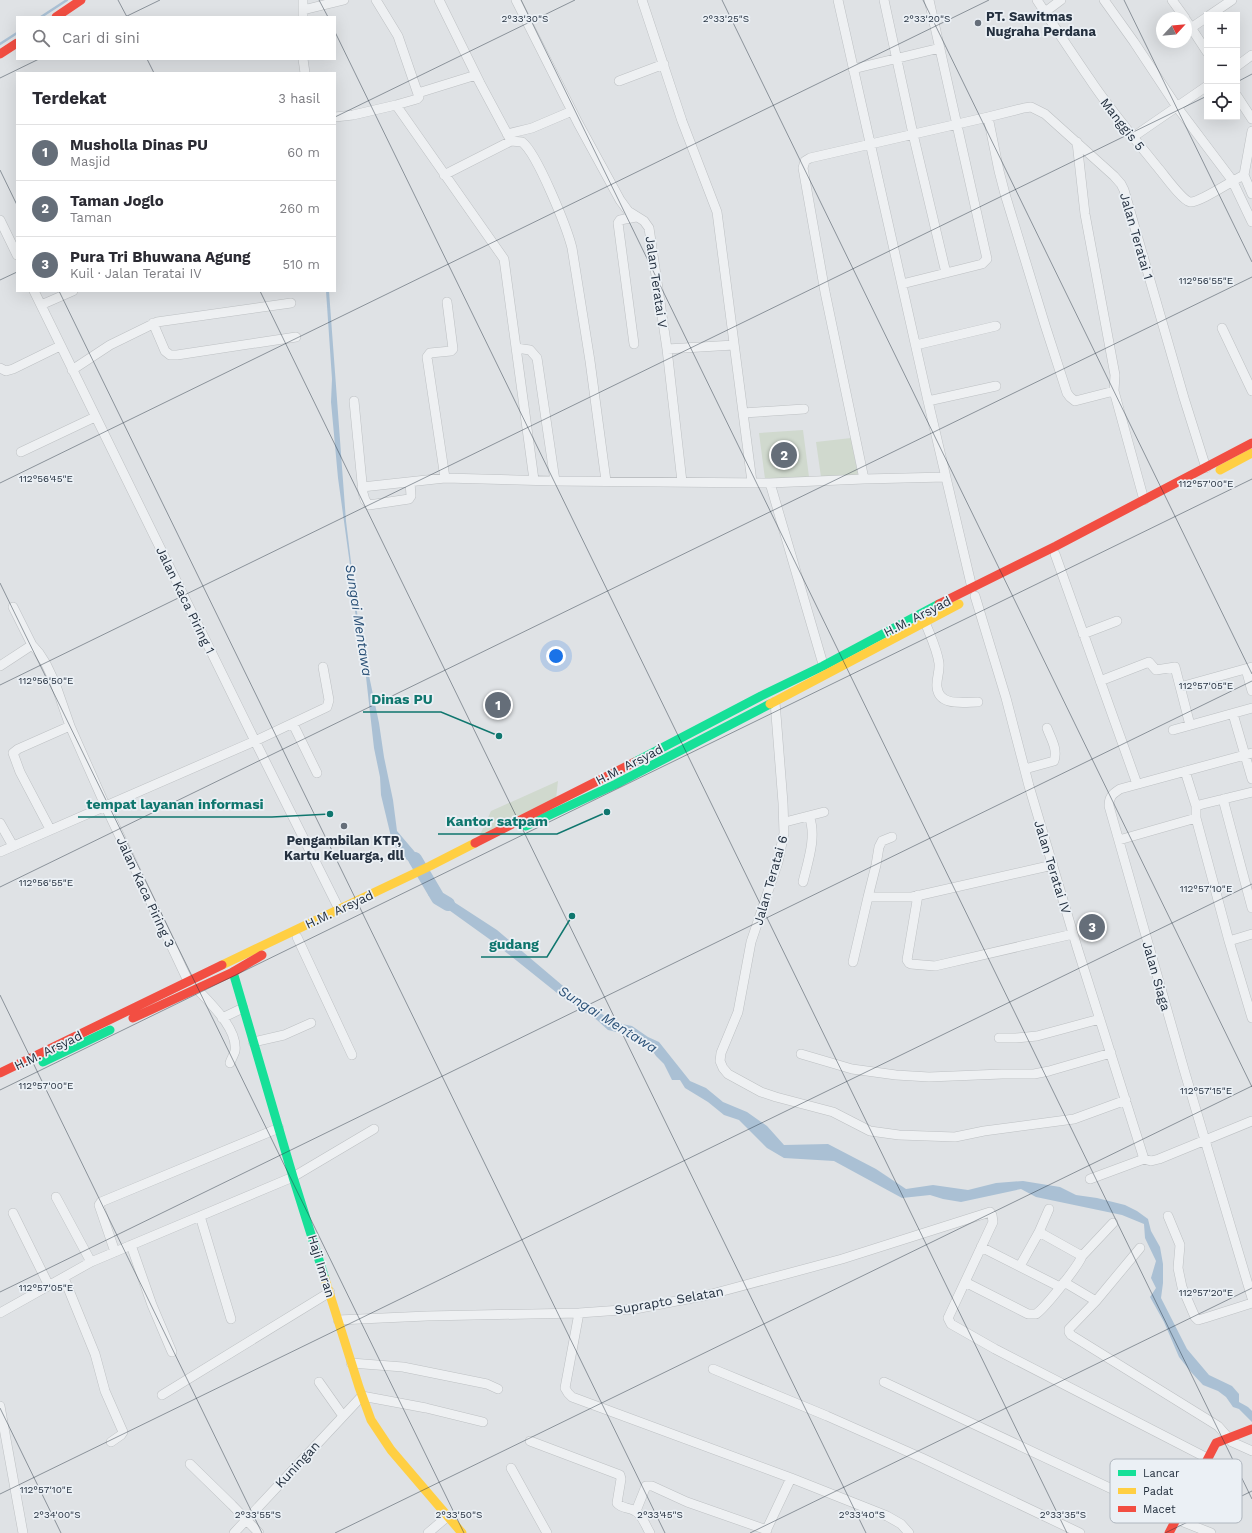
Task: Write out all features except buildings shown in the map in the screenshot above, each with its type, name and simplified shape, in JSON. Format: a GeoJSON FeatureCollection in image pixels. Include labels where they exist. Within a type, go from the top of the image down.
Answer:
{"type":"FeatureCollection","features":[{"type":"Feature","properties":{"kind":"street"},"geometry":{"type":"LineString","coordinates":[[57,16],[81,0]]}},
{"type":"Feature","properties":{"kind":"street"},"geometry":{"type":"LineString","coordinates":[[304,0],[303,13],[344,0]]}},
{"type":"Feature","properties":{"kind":"street"},"geometry":{"type":"LineString","coordinates":[[336,117],[353,115],[396,105],[418,99],[419,97],[398,36],[376,0]]}},
{"type":"Feature","properties":{"kind":"street"},"geometry":{"type":"LineString","coordinates":[[439,0],[509,137],[522,142],[528,147],[561,215],[570,240],[590,361],[606,481]]}},
{"type":"Feature","properties":{"kind":"street","name":"Jalan Teratai V"},"geometry":{"type":"LineString","coordinates":[[516,0],[572,111],[620,200],[628,211],[647,224],[649,228],[667,349],[682,482]]}},
{"type":"Feature","properties":{"kind":"street"},"geometry":{"type":"LineString","coordinates":[[642,0],[682,120],[716,205],[752,482]]}},
{"type":"Feature","properties":{"kind":"street","name":"Jalan Teratai IV"},"geometry":{"type":"LineString","coordinates":[[838,0],[928,401],[973,592],[1006,698],[1073,934],[1144,1159]]}},
{"type":"Feature","properties":{"kind":"street"},"geometry":{"type":"LineString","coordinates":[[884,0],[913,134],[946,273]]}},
{"type":"Feature","properties":{"kind":"street"},"geometry":{"type":"LineString","coordinates":[[902,284],[982,264],[987,259],[929,0]]}},
{"type":"Feature","properties":{"kind":"street","name":"Manggis 5"},"geometry":{"type":"LineString","coordinates":[[1037,0],[1089,79],[1172,185],[1190,202],[1203,198],[1232,180],[1244,175]]}},
{"type":"Feature","properties":{"kind":"street"},"geometry":{"type":"LineString","coordinates":[[1045,12],[1060,0]]}},
{"type":"Feature","properties":{"kind":"street"},"geometry":{"type":"LineString","coordinates":[[1104,0],[1177,107],[1232,180],[1252,222]]}},
{"type":"Feature","properties":{"kind":"street"},"geometry":{"type":"LineString","coordinates":[[1172,0],[1180,12]]}},
{"type":"Feature","properties":{"kind":"street"},"geometry":{"type":"LineString","coordinates":[[1214,12],[1232,0]]}},
{"type":"Feature","properties":{"kind":"street"},"geometry":{"type":"LineString","coordinates":[[1192,21],[1204,18]]}},
{"type":"Feature","properties":{"kind":"street"},"geometry":{"type":"LineString","coordinates":[[1192,30],[1204,48]]}},
{"type":"Feature","properties":{"kind":"street"},"geometry":{"type":"LineString","coordinates":[[0,54],[16,44]]}},
{"type":"Feature","properties":{"kind":"street"},"geometry":{"type":"LineString","coordinates":[[853,69],[940,48]]}},
{"type":"Feature","properties":{"kind":"street"},"geometry":{"type":"LineString","coordinates":[[1240,64],[1252,56]]}},
{"type":"Feature","properties":{"kind":"street"},"geometry":{"type":"LineString","coordinates":[[303,60],[305,72]]}},
{"type":"Feature","properties":{"kind":"street"},"geometry":{"type":"LineString","coordinates":[[619,81],[664,64]]}},
{"type":"Feature","properties":{"kind":"street"},"geometry":{"type":"LineString","coordinates":[[418,93],[476,75]]}},
{"type":"Feature","properties":{"kind":"street"},"geometry":{"type":"LineString","coordinates":[[1133,137],[1204,88]]}},
{"type":"Feature","properties":{"kind":"street"},"geometry":{"type":"LineString","coordinates":[[1240,100],[1250,113]]}},
{"type":"Feature","properties":{"kind":"street"},"geometry":{"type":"LineString","coordinates":[[396,105],[504,259],[534,480]]}},
{"type":"Feature","properties":{"kind":"street","name":"Jalan Teratai 1"},"geometry":{"type":"LineString","coordinates":[[864,479],[825,292],[803,168],[805,161],[810,158],[1032,107],[1045,114],[1077,142],[1114,176],[1124,190],[1206,468]]}},
{"type":"Feature","properties":{"kind":"street"},"geometry":{"type":"LineString","coordinates":[[444,175],[509,137],[572,111]]}},
{"type":"Feature","properties":{"kind":"street"},"geometry":{"type":"LineString","coordinates":[[988,117],[998,171],[1067,393],[1075,400],[1114,391]]}},
{"type":"Feature","properties":{"kind":"street"},"geometry":{"type":"LineString","coordinates":[[1252,131],[1244,175],[1252,194]]}},
{"type":"Feature","properties":{"kind":"street"},"geometry":{"type":"LineString","coordinates":[[1077,142],[1085,214],[1115,375],[1114,391],[1144,500]]}},
{"type":"Feature","properties":{"kind":"street"},"geometry":{"type":"LineString","coordinates":[[634,344],[618,223],[620,220],[636,217]]}},
{"type":"Feature","properties":{"kind":"street"},"geometry":{"type":"LineString","coordinates":[[0,220],[16,254]]}},
{"type":"Feature","properties":{"kind":"street","name":"Jalan Kaca Piring 1"},"geometry":{"type":"LineString","coordinates":[[34,292],[339,909]]}},
{"type":"Feature","properties":{"kind":"street"},"geometry":{"type":"LineString","coordinates":[[41,305],[71,292]]}},
{"type":"Feature","properties":{"kind":"street"},"geometry":{"type":"LineString","coordinates":[[445,478],[427,357],[430,353],[451,352],[453,349],[448,302]]}},
{"type":"Feature","properties":{"kind":"street"},"geometry":{"type":"LineString","coordinates":[[72,370],[110,345],[153,323],[163,320],[291,303]]}},
{"type":"Feature","properties":{"kind":"street"},"geometry":{"type":"LineString","coordinates":[[153,323],[165,351],[170,355],[296,337]]}},
{"type":"Feature","properties":{"kind":"street"},"geometry":{"type":"LineString","coordinates":[[916,345],[996,326]]}},
{"type":"Feature","properties":{"kind":"street"},"geometry":{"type":"LineString","coordinates":[[1222,328],[1252,391]]}},
{"type":"Feature","properties":{"kind":"street"},"geometry":{"type":"LineString","coordinates":[[667,349],[734,345]]}},
{"type":"Feature","properties":{"kind":"street"},"geometry":{"type":"LineString","coordinates":[[0,368],[6,371],[60,346]]}},
{"type":"Feature","properties":{"kind":"street"},"geometry":{"type":"LineString","coordinates":[[516,348],[530,350],[537,358],[555,481]]}},
{"type":"Feature","properties":{"kind":"street"},"geometry":{"type":"LineString","coordinates":[[928,401],[996,386]]}},
{"type":"Feature","properties":{"kind":"street"},"geometry":{"type":"LineString","coordinates":[[354,401],[362,487],[365,500],[369,505],[409,499],[411,496],[410,482]]}},
{"type":"Feature","properties":{"kind":"street"},"geometry":{"type":"LineString","coordinates":[[743,412],[804,409]]}},
{"type":"Feature","properties":{"kind":"street"},"geometry":{"type":"LineString","coordinates":[[21,452],[95,417]]}},
{"type":"Feature","properties":{"kind":"street","name":"H.M. Arsyad"},"geometry":{"type":"LineString","coordinates":[[0,1083],[119,1020],[188,981],[339,909],[432,870],[616,784],[775,702],[824,670],[919,614],[973,592],[1055,554],[1237,456],[1252,443]]}},
{"type":"Feature","properties":{"kind":"street","name":"H.M. Arsyad"},"geometry":{"type":"LineString","coordinates":[[432,870],[548,805],[638,761],[761,696],[824,670],[925,622],[973,592],[1056,546],[1206,468],[1237,456],[1252,453]]}},
{"type":"Feature","properties":{"kind":"street"},"geometry":{"type":"LineString","coordinates":[[362,487],[445,478],[555,481],[770,483],[864,479],[946,478]]}},
{"type":"Feature","properties":{"kind":"street"},"geometry":{"type":"LineString","coordinates":[[770,483],[824,670]]}},
{"type":"Feature","properties":{"kind":"street"},"geometry":{"type":"LineString","coordinates":[[1055,554],[1137,784]]}},
{"type":"Feature","properties":{"kind":"street","name":"Jalan Kaca Piring 3"},"geometry":{"type":"LineString","coordinates":[[13,607],[32,645],[39,652],[55,683],[70,726],[105,805],[188,981]]}},
{"type":"Feature","properties":{"kind":"street"},"geometry":{"type":"LineString","coordinates":[[1083,634],[1117,621]]}},
{"type":"Feature","properties":{"kind":"street"},"geometry":{"type":"LineString","coordinates":[[925,622],[937,654],[939,672],[937,688],[940,697],[948,701],[978,702]]}},
{"type":"Feature","properties":{"kind":"street"},"geometry":{"type":"LineString","coordinates":[[0,666],[32,645]]}},
{"type":"Feature","properties":{"kind":"street"},"geometry":{"type":"LineString","coordinates":[[1100,681],[1149,662],[1156,670],[1175,667],[1190,725]]}},
{"type":"Feature","properties":{"kind":"street"},"geometry":{"type":"LineString","coordinates":[[0,852],[255,741],[327,707],[329,704],[323,667]]}},
{"type":"Feature","properties":{"kind":"street"},"geometry":{"type":"LineString","coordinates":[[1180,687],[1249,668],[1252,691]]}},
{"type":"Feature","properties":{"kind":"street","name":"Jalan Teratai 6"},"geometry":{"type":"LineString","coordinates":[[775,702],[785,822],[784,833],[778,862],[752,942],[738,1012],[721,1054],[721,1066],[728,1074],[761,1092],[833,1112],[870,1131],[899,1135],[955,1137],[984,1131],[1074,1120],[1126,1100]]}},
{"type":"Feature","properties":{"kind":"street"},"geometry":{"type":"LineString","coordinates":[[1173,730],[1252,708]]}},
{"type":"Feature","properties":{"kind":"street"},"geometry":{"type":"LineString","coordinates":[[1233,714],[1249,753],[1252,779]]}},
{"type":"Feature","properties":{"kind":"street"},"geometry":{"type":"LineString","coordinates":[[292,724],[317,773]]}},
{"type":"Feature","properties":{"kind":"street"},"geometry":{"type":"LineString","coordinates":[[50,829],[20,772],[14,753],[18,748],[70,726]]}},
{"type":"Feature","properties":{"kind":"street"},"geometry":{"type":"LineString","coordinates":[[1025,769],[1054,762],[1055,748],[1047,728]]}},
{"type":"Feature","properties":{"kind":"street","name":"Jalan Siaga"},"geometry":{"type":"LineString","coordinates":[[1249,753],[1120,789],[1113,793],[1109,798],[1109,806],[1120,840],[1151,955],[1252,1298]]}},
{"type":"Feature","properties":{"kind":"street"},"geometry":{"type":"LineString","coordinates":[[1184,771],[1196,806],[1196,818],[1229,941],[1252,1018]]}},
{"type":"Feature","properties":{"kind":"street"},"geometry":{"type":"LineString","coordinates":[[1196,806],[1252,792]]}},
{"type":"Feature","properties":{"kind":"street"},"geometry":{"type":"LineString","coordinates":[[1223,799],[1252,908]]}},
{"type":"Feature","properties":{"kind":"street"},"geometry":{"type":"LineString","coordinates":[[785,822],[824,812]]}},
{"type":"Feature","properties":{"kind":"street"},"geometry":{"type":"LineString","coordinates":[[803,882],[811,845],[812,824],[809,816]]}},
{"type":"Feature","properties":{"kind":"street"},"geometry":{"type":"LineString","coordinates":[[1120,840],[1196,818]]}},
{"type":"Feature","properties":{"kind":"street"},"geometry":{"type":"LineString","coordinates":[[0,823],[13,846]]}},
{"type":"Feature","properties":{"kind":"street"},"geometry":{"type":"LineString","coordinates":[[853,962],[879,847],[882,841],[892,837]]}},
{"type":"Feature","properties":{"kind":"street"},"geometry":{"type":"LineString","coordinates":[[868,897],[904,897],[918,895],[1053,865]]}},
{"type":"Feature","properties":{"kind":"street","name":"H.M. Arsyad"},"geometry":{"type":"LineString","coordinates":[[0,1073],[119,1020],[197,989],[233,972],[297,937],[416,877]]}},
{"type":"Feature","properties":{"kind":"street"},"geometry":{"type":"LineString","coordinates":[[918,895],[907,960],[911,964],[935,966],[1073,934]]}},
{"type":"Feature","properties":{"kind":"street"},"geometry":{"type":"LineString","coordinates":[[1229,941],[1252,934]]}},
{"type":"Feature","properties":{"kind":"street"},"geometry":{"type":"LineString","coordinates":[[297,937],[352,1055]]}},
{"type":"Feature","properties":{"kind":"street","name":"Haji Imran"},"geometry":{"type":"LineString","coordinates":[[233,972],[293,1177],[351,1363],[371,1420],[391,1450],[462,1533]]}},
{"type":"Feature","properties":{"kind":"street"},"geometry":{"type":"LineString","coordinates":[[197,989],[222,1018],[234,1038],[235,1051],[230,1063]]}},
{"type":"Feature","properties":{"kind":"street"},"geometry":{"type":"LineString","coordinates":[[222,1018],[243,1008]]}},
{"type":"Feature","properties":{"kind":"street"},"geometry":{"type":"LineString","coordinates":[[999,1038],[1037,1036],[1100,1019]]}},
{"type":"Feature","properties":{"kind":"street"},"geometry":{"type":"LineString","coordinates":[[254,1042],[284,1035],[311,1023]]}},
{"type":"Feature","properties":{"kind":"street"},"geometry":{"type":"LineString","coordinates":[[801,1054],[852,1069],[896,1075],[940,1077],[987,1074],[1034,1074],[1049,1071],[1111,1052]]}},
{"type":"Feature","properties":{"kind":"street"},"geometry":{"type":"LineString","coordinates":[[1090,1178],[1144,1159],[1151,1161],[1159,1159],[1252,1121]]}},
{"type":"Feature","properties":{"kind":"street"},"geometry":{"type":"LineString","coordinates":[[115,1252],[99,1205],[101,1202],[279,1128]]}},
{"type":"Feature","properties":{"kind":"street"},"geometry":{"type":"LineString","coordinates":[[0,1313],[91,1262],[293,1177],[374,1129]]}},
{"type":"Feature","properties":{"kind":"street"},"geometry":{"type":"LineString","coordinates":[[56,1197],[91,1262]]}},
{"type":"Feature","properties":{"kind":"street"},"geometry":{"type":"LineString","coordinates":[[1020,1266],[1039,1232],[1049,1209]]}},
{"type":"Feature","properties":{"kind":"street","name":"Suprapto Selatan"},"geometry":{"type":"LineString","coordinates":[[338,1320],[427,1316],[579,1314],[635,1309],[708,1294],[842,1259],[990,1212],[992,1214],[993,1222],[981,1247]]}},
{"type":"Feature","properties":{"kind":"street"},"geometry":{"type":"LineString","coordinates":[[13,1213],[50,1286]]}},
{"type":"Feature","properties":{"kind":"street"},"geometry":{"type":"LineString","coordinates":[[200,1216],[231,1319]]}},
{"type":"Feature","properties":{"kind":"street"},"geometry":{"type":"LineString","coordinates":[[1168,1216],[1180,1245],[1178,1268],[1182,1287],[1195,1317],[1198,1320],[1252,1303]]}},
{"type":"Feature","properties":{"kind":"street"},"geometry":{"type":"LineString","coordinates":[[965,1282],[1032,1315],[1038,1312],[1062,1284],[1080,1261],[1082,1256],[1113,1223]]}},
{"type":"Feature","properties":{"kind":"street"},"geometry":{"type":"LineString","coordinates":[[1039,1232],[1082,1256]]}},
{"type":"Feature","properties":{"kind":"street"},"geometry":{"type":"LineString","coordinates":[[130,1245],[152,1305],[172,1352]]}},
{"type":"Feature","properties":{"kind":"street"},"geometry":{"type":"LineString","coordinates":[[1096,1300],[981,1247],[949,1316],[949,1321],[954,1326],[1008,1356],[1207,1458],[1216,1443],[1252,1429]]}},
{"type":"Feature","properties":{"kind":"street"},"geometry":{"type":"LineString","coordinates":[[1140,1248],[1069,1329],[1070,1333],[1218,1426],[1228,1439],[1236,1445],[1252,1451]]}},
{"type":"Feature","properties":{"kind":"street"},"geometry":{"type":"LineString","coordinates":[[64,1278],[95,1354],[105,1391],[123,1433],[111,1442]]}},
{"type":"Feature","properties":{"kind":"street"},"geometry":{"type":"LineString","coordinates":[[162,1395],[330,1292]]}},
{"type":"Feature","properties":{"kind":"street"},"geometry":{"type":"LineString","coordinates":[[579,1314],[566,1388],[572,1397],[791,1478],[887,1516],[900,1524],[909,1533]]}},
{"type":"Feature","properties":{"kind":"street"},"geometry":{"type":"LineString","coordinates":[[351,1363],[403,1367],[488,1384],[498,1389]]}},
{"type":"Feature","properties":{"kind":"street"},"geometry":{"type":"LineString","coordinates":[[713,1369],[827,1416],[922,1458],[1080,1533]]}},
{"type":"Feature","properties":{"kind":"street"},"geometry":{"type":"LineString","coordinates":[[319,1382],[344,1416]]}},
{"type":"Feature","properties":{"kind":"street"},"geometry":{"type":"LineString","coordinates":[[884,1382],[1110,1488]]}},
{"type":"Feature","properties":{"kind":"street"},"geometry":{"type":"LineString","coordinates":[[362,1396],[426,1408],[483,1422]]}},
{"type":"Feature","properties":{"kind":"street","name":"Kuningan"},"geometry":{"type":"LineString","coordinates":[[234,1533],[362,1396]]}},
{"type":"Feature","properties":{"kind":"street"},"geometry":{"type":"LineString","coordinates":[[0,1406],[24,1533]]}},
{"type":"Feature","properties":{"kind":"street"},"geometry":{"type":"LineString","coordinates":[[530,1441],[620,1475],[621,1478],[617,1503],[621,1507],[636,1511],[650,1533]]}},
{"type":"Feature","properties":{"kind":"street"},"geometry":{"type":"LineString","coordinates":[[190,1464],[259,1533]]}},
{"type":"Feature","properties":{"kind":"street"},"geometry":{"type":"LineString","coordinates":[[511,1468],[547,1533]]}},
{"type":"Feature","properties":{"kind":"street"},"geometry":{"type":"LineString","coordinates":[[636,1511],[646,1486],[652,1486],[687,1502],[766,1532],[791,1478]]}},
{"type":"Feature","properties":{"kind":"street"},"geometry":{"type":"LineString","coordinates":[[428,1533],[448,1516]]}},
{"type":"Feature","properties":{"kind":"street"},"geometry":{"type":"LineString","coordinates":[[1169,1533],[1174,1523]]}},
{"type":"Feature","properties":{"kind":"street"},"geometry":{"type":"LineString","coordinates":[[1186,1523],[1211,1533]]}},
{"type":"Feature","properties":{"kind":"shaded area"},"geometry":{"type":"Polygon","coordinates":[[[803,430],[809,477],[765,479],[759,433],[803,430]]]}},
{"type":"Feature","properties":{"kind":"shaded area"},"geometry":{"type":"Polygon","coordinates":[[[851,438],[858,475],[821,477],[816,442],[851,438]]]}},
{"type":"Feature","properties":{"kind":"shaded area"},"geometry":{"type":"Polygon","coordinates":[[[558,781],[556,799],[479,837],[491,811],[558,781]]]}},
{"type":"Feature","properties":{"kind":"water","name":"Sungai Mentawa"},"geometry":{"type":"Polygon","coordinates":[[[326,292],[329,292],[346,521],[359,628],[379,723],[397,831],[426,865],[415,870],[411,863],[401,855],[392,841],[381,795],[380,777],[374,748],[365,668],[353,600],[351,572],[338,478],[331,402],[332,379],[326,292]]]}},
{"type":"Feature","properties":{"kind":"water","name":"Sungai Mentawa"},"geometry":{"type":"Polygon","coordinates":[[[437,891],[497,930],[590,1007],[617,1023],[632,1026],[648,1037],[659,1042],[690,1081],[706,1088],[723,1102],[747,1112],[767,1126],[784,1145],[828,1144],[876,1169],[906,1189],[933,1185],[968,1190],[996,1183],[1023,1181],[1060,1187],[1076,1195],[1097,1198],[1125,1205],[1137,1211],[1148,1219],[1151,1231],[1160,1247],[1163,1264],[1161,1298],[1187,1349],[1209,1375],[1232,1386],[1239,1394],[1239,1402],[1252,1411],[1252,1422],[1239,1409],[1233,1407],[1226,1397],[1218,1391],[1203,1385],[1179,1357],[1164,1322],[1150,1297],[1156,1288],[1151,1278],[1156,1261],[1145,1238],[1144,1224],[1122,1215],[1036,1197],[1021,1189],[961,1202],[930,1195],[902,1198],[834,1161],[784,1158],[767,1148],[739,1120],[724,1115],[708,1102],[685,1088],[680,1080],[672,1080],[664,1064],[650,1047],[625,1034],[608,1030],[597,1020],[562,997],[492,941],[428,895],[437,891]]]}},
{"type":"Feature","properties":{"kind":"waterway"},"geometry":{"type":"LineString","coordinates":[[43,16],[67,0]]}},
{"type":"Feature","properties":{"kind":"waterway"},"geometry":{"type":"LineString","coordinates":[[0,44],[16,34]]}},
{"type":"Feature","properties":{"kind":"waterway","name":"Sungai Mentawa"},"geometry":{"type":"LineString","coordinates":[[415,859],[438,898],[448,904]]}},
{"type":"Feature","properties":{"kind":"traffic: fast"},"geometry":{"type":"LineString","coordinates":[[635,762],[761,696],[823,666],[939,604]]}},
{"type":"Feature","properties":{"kind":"traffic: fast"},"geometry":{"type":"LineString","coordinates":[[526,826],[616,784],[770,704]]}},
{"type":"Feature","properties":{"kind":"traffic: fast"},"geometry":{"type":"LineString","coordinates":[[233,972],[293,1177],[325,1279]]}},
{"type":"Feature","properties":{"kind":"traffic: fast"},"geometry":{"type":"LineString","coordinates":[[43,1062],[110,1030]]}},
{"type":"Feature","properties":{"kind":"traffic: slow"},"geometry":{"type":"LineString","coordinates":[[1220,470],[1252,453]]}},
{"type":"Feature","properties":{"kind":"traffic: slow"},"geometry":{"type":"LineString","coordinates":[[770,704],[959,604]]}},
{"type":"Feature","properties":{"kind":"traffic: slow"},"geometry":{"type":"LineString","coordinates":[[222,965],[475,843]]}},
{"type":"Feature","properties":{"kind":"traffic: slow"},"geometry":{"type":"LineString","coordinates":[[325,1279],[371,1420],[391,1450],[462,1533]]}},
{"type":"Feature","properties":{"kind":"traffic: jam"},"geometry":{"type":"LineString","coordinates":[[57,16],[81,0]]}},
{"type":"Feature","properties":{"kind":"traffic: jam"},"geometry":{"type":"LineString","coordinates":[[0,54],[16,44]]}},
{"type":"Feature","properties":{"kind":"traffic: jam"},"geometry":{"type":"LineString","coordinates":[[939,604],[1056,546],[1252,443]]}},
{"type":"Feature","properties":{"kind":"traffic: jam"},"geometry":{"type":"LineString","coordinates":[[475,843],[635,762]]}},
{"type":"Feature","properties":{"kind":"traffic: jam"},"geometry":{"type":"LineString","coordinates":[[133,1018],[233,972],[262,955]]}},
{"type":"Feature","properties":{"kind":"traffic: jam"},"geometry":{"type":"LineString","coordinates":[[0,1073],[222,965]]}},
{"type":"Feature","properties":{"kind":"traffic: jam"},"geometry":{"type":"LineString","coordinates":[[1208,1459],[1216,1443],[1252,1429]]}},
{"type":"Feature","properties":{"kind":"traffic: jam"},"geometry":{"type":"LineString","coordinates":[[1169,1533],[1174,1523]]}},
{"type":"Feature","properties":{"kind":"place","name":"PT. Sawitmas Nugraha Perdana"},"geometry":{"type":"Point","coordinates":[978,23]}},
{"type":"Feature","properties":{"kind":"place","name":"Taman Joglo"},"geometry":{"type":"Point","coordinates":[784,455]}},
{"type":"Feature","properties":{"kind":"place","name":"Musholla Dinas PU"},"geometry":{"type":"Point","coordinates":[498,705]}},
{"type":"Feature","properties":{"kind":"place","name":"Dinas PU"},"geometry":{"type":"Point","coordinates":[499,736]}},
{"type":"Feature","properties":{"kind":"place","name":"Kantor satpam"},"geometry":{"type":"Point","coordinates":[607,812]}},
{"type":"Feature","properties":{"kind":"place","name":"tempat layanan informasi"},"geometry":{"type":"Point","coordinates":[330,814]}},
{"type":"Feature","properties":{"kind":"place","name":"Pengambilan KTP, Kartu Keluarga, dll"},"geometry":{"type":"Point","coordinates":[344,826]}},
{"type":"Feature","properties":{"kind":"place","name":"gudang"},"geometry":{"type":"Point","coordinates":[572,916]}},
{"type":"Feature","properties":{"kind":"place","name":"Pura Tri Bhuwana Agung"},"geometry":{"type":"Point","coordinates":[1092,927]}}]}
